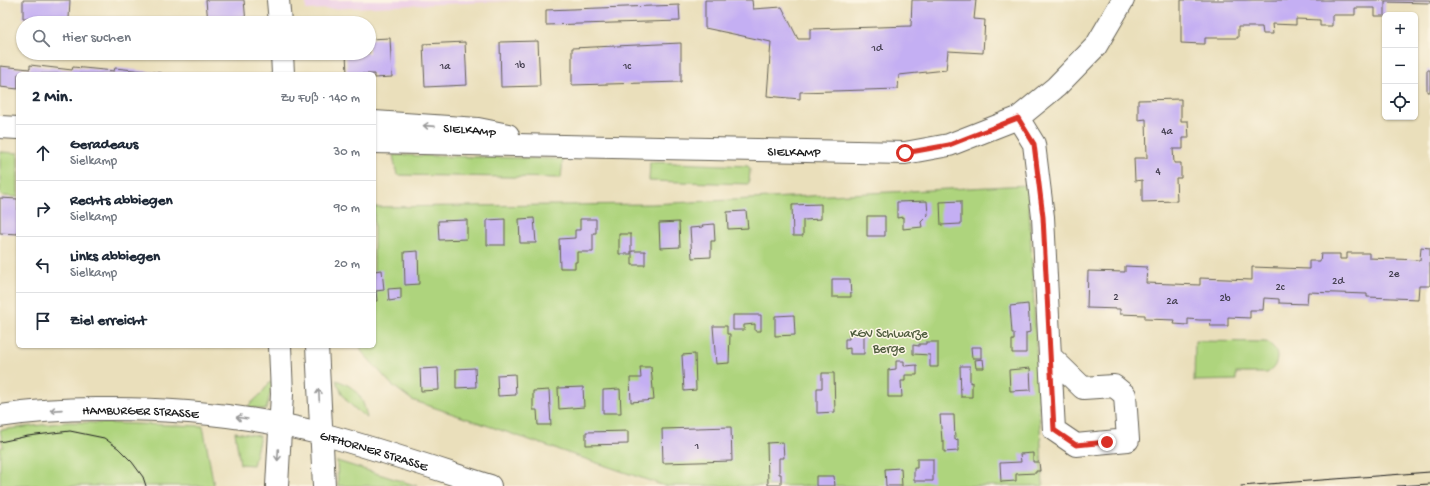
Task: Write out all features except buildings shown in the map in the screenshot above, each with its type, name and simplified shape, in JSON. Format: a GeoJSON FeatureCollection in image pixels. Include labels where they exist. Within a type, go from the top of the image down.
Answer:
{"type":"FeatureCollection","features":[{"type":"Feature","properties":{"kind":"street"},"geometry":{"type":"LineString","coordinates":[[278,0],[279,16]]}},
{"type":"Feature","properties":{"kind":"street","name":"SIELKAMP"},"geometry":{"type":"LineString","coordinates":[[376,142],[905,153],[949,145],[1018,118],[1056,87],[1096,46],[1123,0]]}},
{"type":"Feature","properties":{"kind":"street"},"geometry":{"type":"LineString","coordinates":[[282,60],[283,72]]}},
{"type":"Feature","properties":{"kind":"street"},"geometry":{"type":"LineString","coordinates":[[1018,118],[1034,144],[1043,217],[1050,356],[1054,430],[1076,445],[1128,440],[1125,395],[1114,386],[1083,388],[1050,356]]}},
{"type":"Feature","properties":{"kind":"street","name":"SIELKAMP"},"geometry":{"type":"LineString","coordinates":[[376,122],[478,129],[564,147]]}},
{"type":"Feature","properties":{"kind":"street"},"geometry":{"type":"LineString","coordinates":[[0,127],[16,128]]}},
{"type":"Feature","properties":{"kind":"street"},"geometry":{"type":"LineString","coordinates":[[277,486],[282,394],[280,348]]}},
{"type":"Feature","properties":{"kind":"street"},"geometry":{"type":"LineString","coordinates":[[317,348],[324,486]]}},
{"type":"Feature","properties":{"kind":"street","name":"HAMBURGER STRASSE"},"geometry":{"type":"LineString","coordinates":[[0,416],[58,410],[154,409],[237,417],[280,425]]}},
{"type":"Feature","properties":{"kind":"street","name":"GIFHORNER STRASSE"},"geometry":{"type":"LineString","coordinates":[[280,425],[321,434],[490,486]]}},
{"type":"Feature","properties":{"kind":"shaded area"},"geometry":{"type":"Polygon","coordinates":[[[306,0],[531,0],[306,10],[306,0]]]}},
{"type":"Feature","properties":{"kind":"green space"},"geometry":{"type":"Polygon","coordinates":[[[0,152],[16,153],[16,197],[3,196],[0,194],[0,152]]]}},
{"type":"Feature","properties":{"kind":"green space"},"geometry":{"type":"Polygon","coordinates":[[[393,155],[563,159],[561,178],[397,175],[393,155]]]}},
{"type":"Feature","properties":{"kind":"green space"},"geometry":{"type":"Polygon","coordinates":[[[650,162],[748,166],[750,168],[749,184],[649,181],[650,162]]]}},
{"type":"Feature","properties":{"kind":"green space","name":"KGV Schwarze Berge"},"geometry":{"type":"Polygon","coordinates":[[[1028,185],[1043,486],[665,486],[412,400],[392,385],[362,352],[361,348],[376,348],[376,207],[652,204],[1028,185]]]}},
{"type":"Feature","properties":{"kind":"green space"},"geometry":{"type":"Polygon","coordinates":[[[1195,341],[1266,342],[1274,348],[1277,361],[1272,370],[1267,373],[1236,373],[1236,380],[1194,381],[1195,341]]]}},
{"type":"Feature","properties":{"kind":"green space"},"geometry":{"type":"Polygon","coordinates":[[[336,380],[349,386],[358,394],[367,418],[348,402],[336,380]]]}},
{"type":"Feature","properties":{"kind":"green space"},"geometry":{"type":"Polygon","coordinates":[[[270,382],[273,382],[266,410],[249,407],[248,406],[261,394],[270,382]]]}},
{"type":"Feature","properties":{"kind":"green space"},"geometry":{"type":"Polygon","coordinates":[[[67,422],[203,426],[214,486],[0,486],[0,448],[3,447],[0,430],[67,422]]]}},
{"type":"Feature","properties":{"kind":"green space"},"geometry":{"type":"Polygon","coordinates":[[[235,432],[260,436],[253,465],[240,464],[235,432]]]}},
{"type":"Feature","properties":{"kind":"green space"},"geometry":{"type":"Polygon","coordinates":[[[337,461],[417,486],[338,486],[337,461]]]}},
{"type":"Feature","properties":{"kind":"tram line"},"geometry":{"type":"LineString","coordinates":[[0,442],[28,436],[70,431],[104,438],[118,448],[132,462],[143,477],[146,486]]}},
{"type":"Feature","properties":{"kind":"tram line"},"geometry":{"type":"LineString","coordinates":[[1241,486],[1430,472]]}},
{"type":"Feature","properties":{"kind":"tram line"},"geometry":{"type":"LineString","coordinates":[[1397,486],[1430,484]]}},
{"type":"Feature","properties":{"kind":"route"},"geometry":{"type":"LineString","coordinates":[[905,153],[949,145],[994,129],[1018,118],[1034,144],[1043,217],[1054,430],[1076,445],[1107,442]]}}]}
